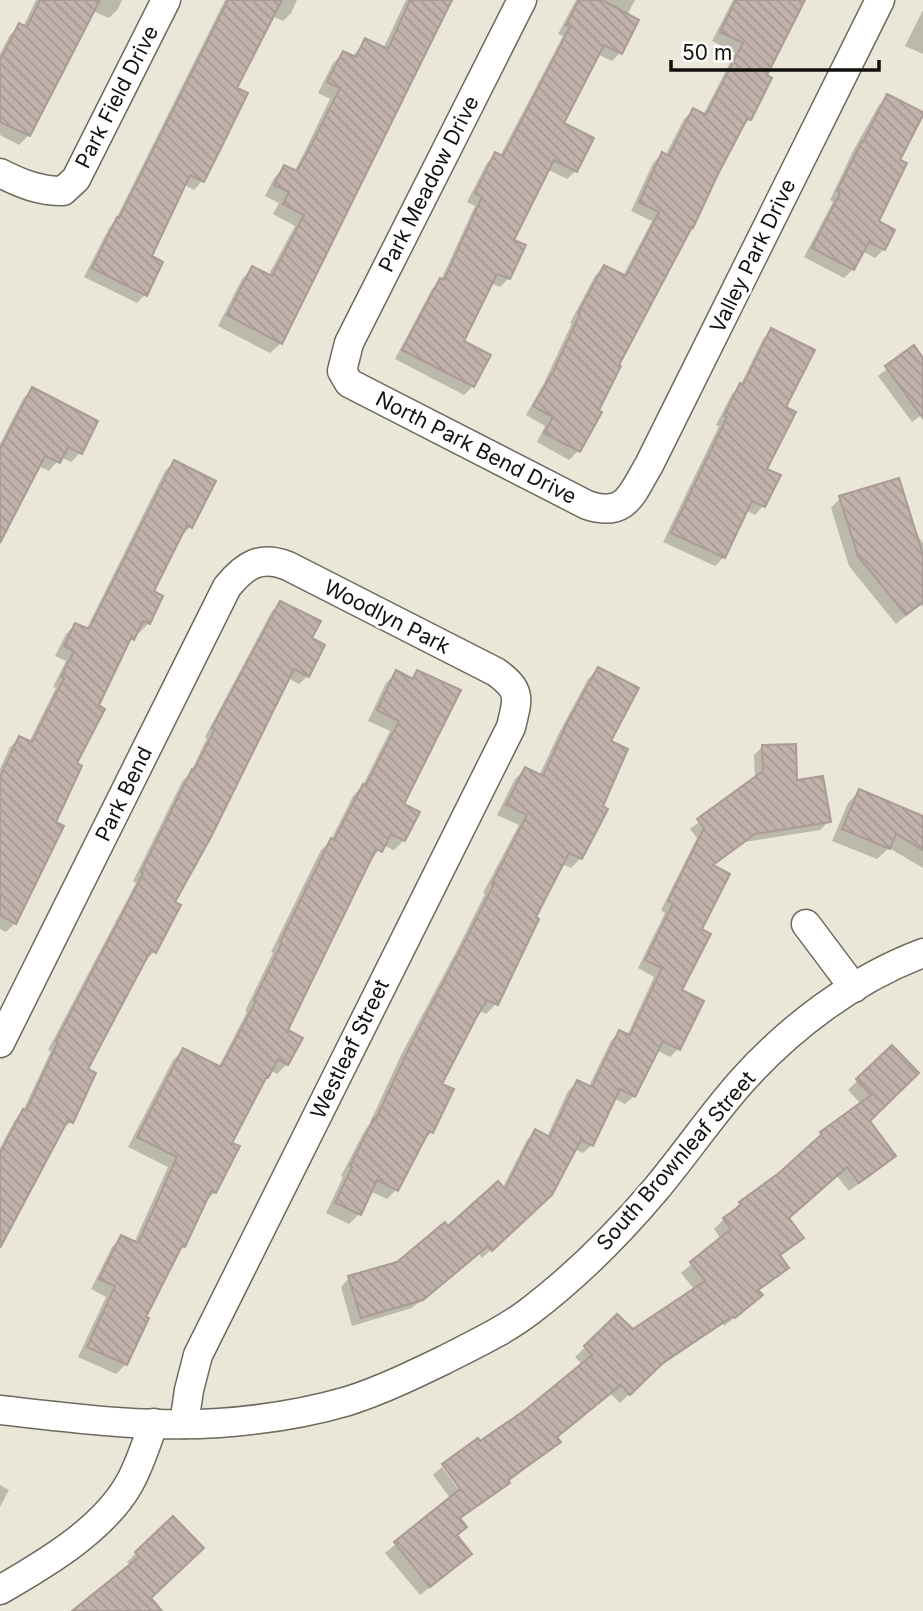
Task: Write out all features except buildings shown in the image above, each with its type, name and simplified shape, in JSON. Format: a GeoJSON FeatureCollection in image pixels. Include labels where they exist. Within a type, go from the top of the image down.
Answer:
{"type":"FeatureCollection","features":[{"type":"Feature","properties":{"kind":"street","name":"Park Field Drive"},"geometry":{"type":"LineString","coordinates":[[0,173],[27,187],[45,191],[63,191],[76,179],[166,0]]}},
{"type":"Feature","properties":{"kind":"street","name":"Park Meadow Drive"},"geometry":{"type":"LineString","coordinates":[[342,371],[349,343],[522,0]]}},
{"type":"Feature","properties":{"kind":"street","name":"Valley Park Drive"},"geometry":{"type":"LineString","coordinates":[[618,508],[632,493],[649,465],[880,0]]}},
{"type":"Feature","properties":{"kind":"street","name":"North Park Bend Drive"},"geometry":{"type":"LineString","coordinates":[[342,371],[349,383],[587,505],[602,510],[618,508]]}},
{"type":"Feature","properties":{"kind":"street","name":"Woodlyn Park"},"geometry":{"type":"LineString","coordinates":[[265,562],[275,561],[288,566],[496,671],[506,679]]}},
{"type":"Feature","properties":{"kind":"street","name":"Park Bend"},"geometry":{"type":"LineString","coordinates":[[0,1043],[228,587],[240,571],[265,562]]}},
{"type":"Feature","properties":{"kind":"street","name":"Westleaf Street"},"geometry":{"type":"LineString","coordinates":[[184,1424],[198,1355],[511,727],[518,699],[516,690],[506,679]]}},
{"type":"Feature","properties":{"kind":"street"},"geometry":{"type":"LineString","coordinates":[[806,925],[855,988]]}},
{"type":"Feature","properties":{"kind":"street","name":"South Brownleaf Street"},"geometry":{"type":"LineString","coordinates":[[154,1423],[184,1424],[280,1416],[348,1401],[394,1384],[465,1349],[528,1312],[579,1270],[604,1245],[656,1189],[741,1082],[778,1045],[819,1011],[855,988],[923,953]]}},
{"type":"Feature","properties":{"kind":"street"},"geometry":{"type":"LineString","coordinates":[[0,1410],[154,1423],[130,1483],[117,1502],[95,1525],[32,1572],[0,1590]]}}]}
